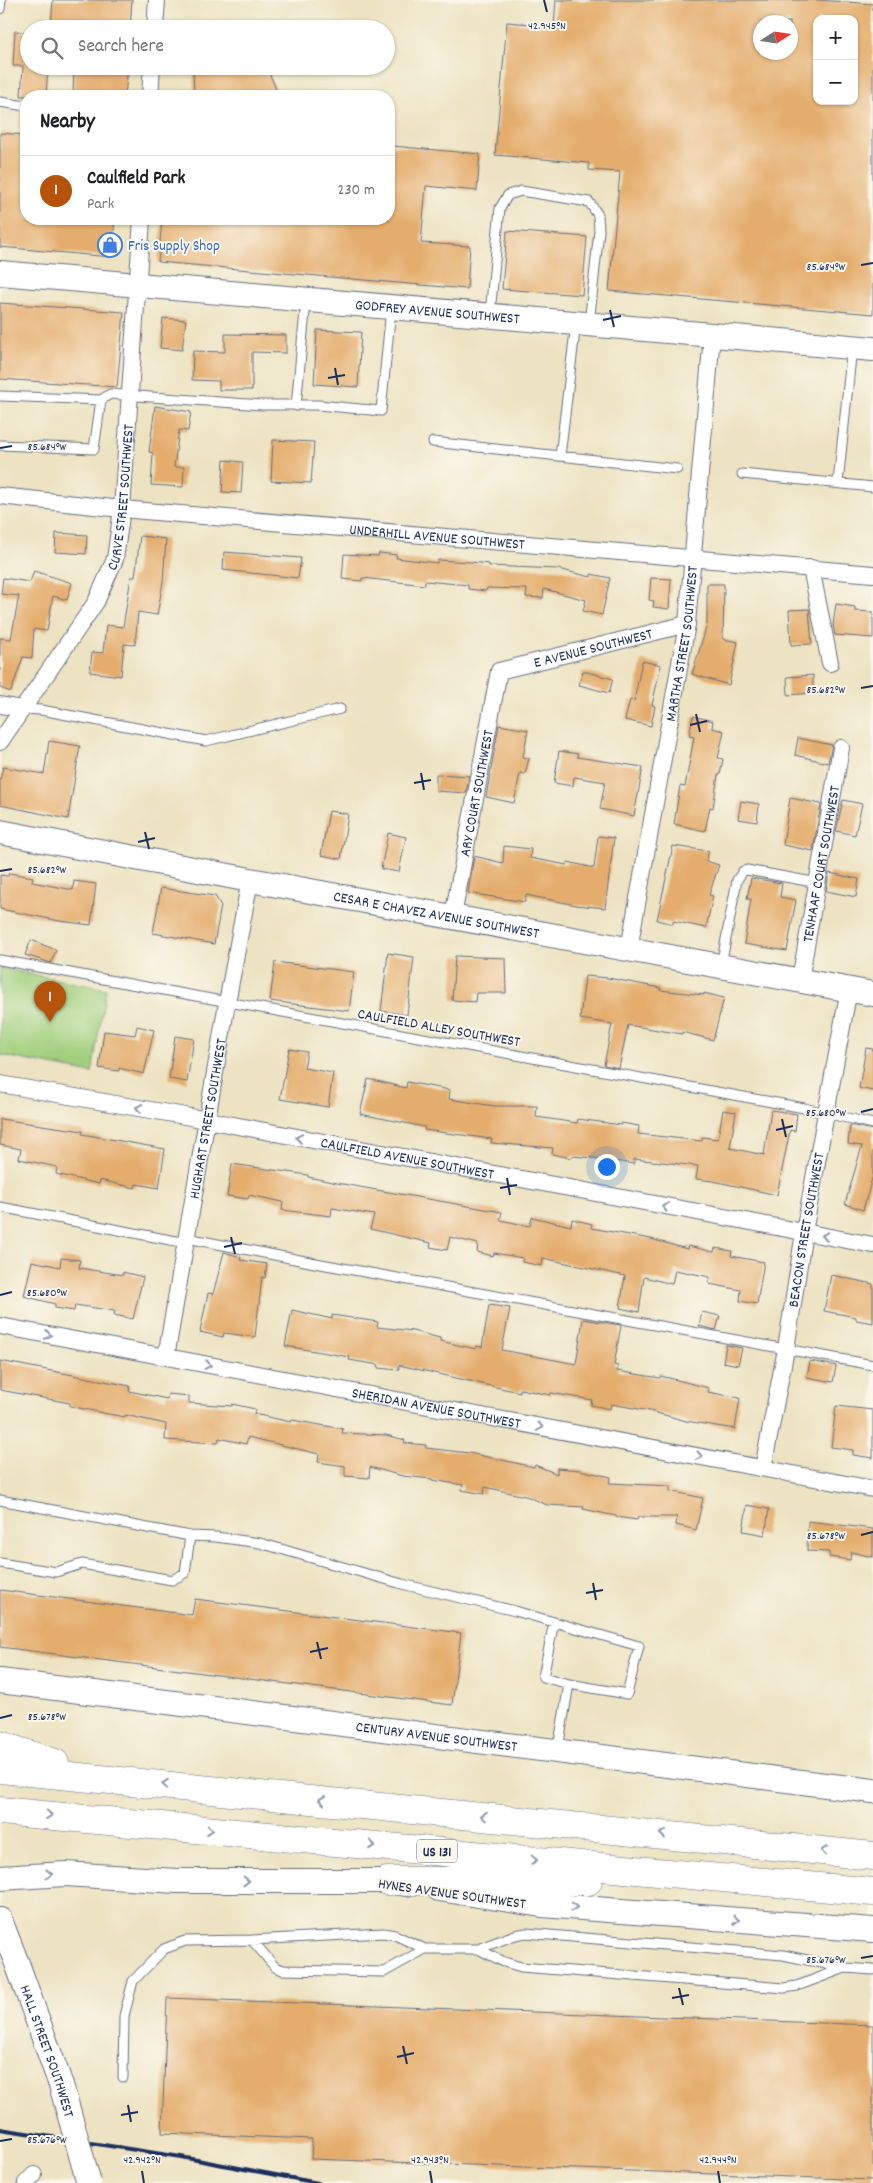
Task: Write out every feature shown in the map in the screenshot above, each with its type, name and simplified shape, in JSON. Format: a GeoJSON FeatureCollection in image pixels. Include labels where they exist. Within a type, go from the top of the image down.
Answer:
{"type":"FeatureCollection","features":[{"type":"Feature","properties":{"kind":"highway"},"geometry":{"type":"LineString","coordinates":[[0,1745],[102,1778]]}},
{"type":"Feature","properties":{"kind":"highway"},"geometry":{"type":"LineString","coordinates":[[0,1769],[873,1856]]}},
{"type":"Feature","properties":{"kind":"highway","name":"US 131"},"geometry":{"type":"LineString","coordinates":[[0,1811],[873,1892]]}},
{"type":"Feature","properties":{"kind":"highway"},"geometry":{"type":"LineString","coordinates":[[387,1881],[562,1881],[717,1877]]}},
{"type":"Feature","properties":{"kind":"main road","name":"GODFREY AVENUE SOUTHWEST"},"geometry":{"type":"LineString","coordinates":[[0,273],[862,348]]}},
{"type":"Feature","properties":{"kind":"main road","name":"CESAR E CHAVEZ AVENUE SOUTHWEST"},"geometry":{"type":"LineString","coordinates":[[0,832],[250,880],[873,994]]}},
{"type":"Feature","properties":{"kind":"main road","name":"CENTURY AVENUE SOUTHWEST"},"geometry":{"type":"LineString","coordinates":[[0,1681],[873,1791]]}},
{"type":"Feature","properties":{"kind":"main road","name":"HYNES AVENUE SOUTHWEST"},"geometry":{"type":"LineString","coordinates":[[0,1878],[65,1874],[176,1881],[387,1881],[542,1905],[873,1930]]}},
{"type":"Feature","properties":{"kind":"main road","name":"HALL STREET SOUTHWEST"},"geometry":{"type":"LineString","coordinates":[[0,1920],[61,2085],[89,2183]]}},
{"type":"Feature","properties":{"kind":"street"},"geometry":{"type":"LineString","coordinates":[[156,20],[157,0]]}},
{"type":"Feature","properties":{"kind":"street"},"geometry":{"type":"LineString","coordinates":[[150,90],[151,75]]}},
{"type":"Feature","properties":{"kind":"street","name":"CURVE STREET SOUTHWEST"},"geometry":{"type":"LineString","coordinates":[[0,742],[96,602],[115,559],[122,509],[142,225]]}},
{"type":"Feature","properties":{"kind":"street","name":"MARTHA STREET SOUTHWEST"},"geometry":{"type":"LineString","coordinates":[[629,949],[687,624],[712,335]]}},
{"type":"Feature","properties":{"kind":"street","name":"UNDERHILL AVENUE SOUTHWEST"},"geometry":{"type":"LineString","coordinates":[[0,496],[122,509],[873,574]]}},
{"type":"Feature","properties":{"kind":"street"},"geometry":{"type":"LineString","coordinates":[[811,568],[830,664]]}},
{"type":"Feature","properties":{"kind":"street","name":"E AVENUE SOUTHWEST"},"geometry":{"type":"LineString","coordinates":[[499,671],[687,624]]}},
{"type":"Feature","properties":{"kind":"street","name":"ARY COURT SOUTHWEST"},"geometry":{"type":"LineString","coordinates":[[453,916],[499,671]]}},
{"type":"Feature","properties":{"kind":"street"},"geometry":{"type":"LineString","coordinates":[[0,705],[22,709]]}},
{"type":"Feature","properties":{"kind":"street","name":"TENHAAF COURT SOUTHWEST"},"geometry":{"type":"LineString","coordinates":[[800,980],[841,748]]}},
{"type":"Feature","properties":{"kind":"street","name":"HUGHART STREET SOUTHWEST"},"geometry":{"type":"LineString","coordinates":[[166,1357],[250,880]]}},
{"type":"Feature","properties":{"kind":"street","name":"BEACON STREET SOUTHWEST"},"geometry":{"type":"LineString","coordinates":[[763,1468],[786,1349],[804,1232],[850,990]]}},
{"type":"Feature","properties":{"kind":"street","name":"CAULFIELD AVENUE SOUTHWEST"},"geometry":{"type":"LineString","coordinates":[[0,1084],[207,1120],[873,1245]]}},
{"type":"Feature","properties":{"kind":"street","name":"SHERIDAN AVENUE SOUTHWEST"},"geometry":{"type":"LineString","coordinates":[[0,1326],[873,1489]]}},
{"type":"Feature","properties":{"kind":"lane"},"geometry":{"type":"LineString","coordinates":[[0,9],[1,0]]}},
{"type":"Feature","properties":{"kind":"lane"},"geometry":{"type":"LineString","coordinates":[[0,102],[20,105]]}},
{"type":"Feature","properties":{"kind":"lane"},"geometry":{"type":"LineString","coordinates":[[490,316],[500,208],[508,195],[521,191],[589,202],[598,215],[599,231],[560,456]]}},
{"type":"Feature","properties":{"kind":"lane"},"geometry":{"type":"LineString","coordinates":[[296,406],[306,299]]}},
{"type":"Feature","properties":{"kind":"lane"},"geometry":{"type":"LineString","coordinates":[[0,396],[101,400],[110,394],[296,406],[318,405],[381,411],[391,307]]}},
{"type":"Feature","properties":{"kind":"lane"},"geometry":{"type":"LineString","coordinates":[[838,483],[862,348]]}},
{"type":"Feature","properties":{"kind":"lane"},"geometry":{"type":"LineString","coordinates":[[0,445],[94,449],[101,400]]}},
{"type":"Feature","properties":{"kind":"lane"},"geometry":{"type":"LineString","coordinates":[[433,442],[677,469]]}},
{"type":"Feature","properties":{"kind":"lane"},"geometry":{"type":"LineString","coordinates":[[742,474],[873,486]]}},
{"type":"Feature","properties":{"kind":"lane"},"geometry":{"type":"LineString","coordinates":[[22,709],[41,710],[206,741],[340,709]]}},
{"type":"Feature","properties":{"kind":"lane"},"geometry":{"type":"LineString","coordinates":[[721,966],[737,880],[743,871],[747,870],[818,883]]}},
{"type":"Feature","properties":{"kind":"lane","name":"CAULFIELD ALLEY SOUTHWEST"},"geometry":{"type":"LineString","coordinates":[[0,960],[873,1124]]}},
{"type":"Feature","properties":{"kind":"lane"},"geometry":{"type":"LineString","coordinates":[[0,1207],[873,1365]]}},
{"type":"Feature","properties":{"kind":"lane"},"geometry":{"type":"LineString","coordinates":[[0,1501],[190,1536],[216,1537],[260,1544],[402,1584],[554,1622],[639,1646],[627,1694],[569,1684],[543,1677],[554,1622]]}},
{"type":"Feature","properties":{"kind":"lane"},"geometry":{"type":"LineString","coordinates":[[0,1563],[56,1572],[82,1564],[172,1580],[185,1572],[190,1536]]}},
{"type":"Feature","properties":{"kind":"lane"},"geometry":{"type":"LineString","coordinates":[[557,1751],[569,1684]]}},
{"type":"Feature","properties":{"kind":"lane"},"geometry":{"type":"LineString","coordinates":[[124,2077],[124,2016],[133,1981],[164,1949],[185,1941],[252,1940],[383,1933],[395,1935],[425,1949],[478,1949],[526,1933],[783,1955],[846,1968],[873,1970]]}},
{"type":"Feature","properties":{"kind":"lane"},"geometry":{"type":"LineString","coordinates":[[252,1940],[275,1967],[283,1970],[384,1972],[425,1949]]}},
{"type":"Feature","properties":{"kind":"lane"},"geometry":{"type":"LineString","coordinates":[[478,1949],[504,1962],[521,1967],[784,1988],[797,1986],[846,1968]]}},
{"type":"Feature","properties":{"kind":"green space"},"geometry":{"type":"Polygon","coordinates":[[[0,968],[106,989],[92,1073],[0,1055],[0,968]]]}},
{"type":"Feature","properties":{"kind":"building"},"geometry":{"type":"Polygon","coordinates":[[[53,0],[132,0],[131,20],[51,20],[53,0]]]}},
{"type":"Feature","properties":{"kind":"building"},"geometry":{"type":"Polygon","coordinates":[[[556,0],[819,0],[873,4],[873,314],[609,291],[620,172],[589,170],[589,163],[495,155],[507,22],[554,26],[556,0]]]}},
{"type":"Feature","properties":{"kind":"building"},"geometry":{"type":"Polygon","coordinates":[[[15,31],[20,31],[20,66],[13,66],[15,31]]]}},
{"type":"Feature","properties":{"kind":"building"},"geometry":{"type":"Polygon","coordinates":[[[22,75],[47,75],[46,90],[21,90],[22,75]]]}},
{"type":"Feature","properties":{"kind":"building"},"geometry":{"type":"Polygon","coordinates":[[[74,75],[127,75],[126,90],[73,90],[74,75]]]}},
{"type":"Feature","properties":{"kind":"building"},"geometry":{"type":"Polygon","coordinates":[[[193,75],[270,75],[276,90],[194,90],[193,75]]]}},
{"type":"Feature","properties":{"kind":"building"},"geometry":{"type":"Polygon","coordinates":[[[0,133],[20,135],[20,225],[114,225],[111,257],[0,247],[0,133]]]}},
{"type":"Feature","properties":{"kind":"building"},"geometry":{"type":"Polygon","coordinates":[[[395,146],[480,154],[477,191],[426,186],[421,243],[470,246],[467,289],[158,262],[161,225],[395,225],[395,146]]]}},
{"type":"Feature","properties":{"kind":"building"},"geometry":{"type":"Polygon","coordinates":[[[507,231],[587,237],[582,295],[502,289],[507,231]]]}},
{"type":"Feature","properties":{"kind":"building"},"geometry":{"type":"Polygon","coordinates":[[[0,303],[124,312],[117,387],[0,379],[0,303]]]}},
{"type":"Feature","properties":{"kind":"building"},"geometry":{"type":"Polygon","coordinates":[[[163,318],[186,320],[182,350],[160,348],[163,318]]]}},
{"type":"Feature","properties":{"kind":"building"},"geometry":{"type":"Polygon","coordinates":[[[317,330],[361,332],[358,387],[314,384],[317,330]]]}},
{"type":"Feature","properties":{"kind":"building"},"geometry":{"type":"Polygon","coordinates":[[[225,334],[286,335],[286,353],[252,352],[252,390],[219,390],[219,381],[192,380],[193,351],[225,352],[225,334]]]}},
{"type":"Feature","properties":{"kind":"building"},"geometry":{"type":"Polygon","coordinates":[[[155,406],[191,412],[188,431],[179,430],[174,467],[184,467],[183,487],[151,485],[153,453],[149,452],[155,406]]]}},
{"type":"Feature","properties":{"kind":"building"},"geometry":{"type":"Polygon","coordinates":[[[273,440],[314,442],[311,483],[271,481],[273,440]]]}},
{"type":"Feature","properties":{"kind":"building"},"geometry":{"type":"Polygon","coordinates":[[[224,460],[243,462],[241,493],[222,492],[224,460]]]}},
{"type":"Feature","properties":{"kind":"building"},"geometry":{"type":"Polygon","coordinates":[[[56,533],[87,535],[86,554],[55,552],[56,533]]]}},
{"type":"Feature","properties":{"kind":"building"},"geometry":{"type":"Polygon","coordinates":[[[140,536],[166,539],[163,582],[157,615],[138,612],[135,645],[124,644],[121,676],[90,672],[92,652],[103,653],[106,625],[123,627],[131,577],[135,577],[140,536]]]}},
{"type":"Feature","properties":{"kind":"building"},"geometry":{"type":"Polygon","coordinates":[[[224,552],[301,558],[298,578],[223,570],[224,552]]]}},
{"type":"Feature","properties":{"kind":"building"},"geometry":{"type":"Polygon","coordinates":[[[379,553],[397,555],[396,558],[437,563],[438,560],[489,564],[489,566],[558,569],[591,577],[591,574],[610,578],[602,615],[583,611],[586,600],[544,589],[543,598],[526,597],[527,589],[487,588],[486,591],[468,589],[468,585],[425,581],[425,585],[362,578],[362,581],[342,579],[344,554],[378,556],[379,553]]]}},
{"type":"Feature","properties":{"kind":"building"},"geometry":{"type":"Polygon","coordinates":[[[34,571],[72,583],[67,600],[53,596],[47,631],[34,629],[32,658],[23,657],[11,692],[0,688],[0,638],[11,639],[19,596],[1,594],[3,578],[30,582],[34,571]]]}},
{"type":"Feature","properties":{"kind":"building"},"geometry":{"type":"Polygon","coordinates":[[[651,578],[671,579],[669,609],[653,607],[654,601],[649,600],[651,578]]]}},
{"type":"Feature","properties":{"kind":"building"},"geometry":{"type":"Polygon","coordinates":[[[707,584],[724,584],[723,639],[738,642],[729,685],[692,674],[707,625],[707,584]]]}},
{"type":"Feature","properties":{"kind":"building"},"geometry":{"type":"Polygon","coordinates":[[[836,604],[855,607],[855,611],[873,612],[873,638],[835,635],[833,625],[836,604]]]}},
{"type":"Feature","properties":{"kind":"building"},"geometry":{"type":"Polygon","coordinates":[[[809,609],[812,644],[791,645],[789,610],[809,609]]]}},
{"type":"Feature","properties":{"kind":"building"},"geometry":{"type":"Polygon","coordinates":[[[642,661],[661,665],[652,705],[655,706],[651,726],[625,720],[630,700],[634,701],[642,661]]]}},
{"type":"Feature","properties":{"kind":"building"},"geometry":{"type":"Polygon","coordinates":[[[583,671],[613,679],[609,693],[579,685],[583,671]]]}},
{"type":"Feature","properties":{"kind":"building"},"geometry":{"type":"Polygon","coordinates":[[[813,675],[813,693],[788,695],[787,677],[813,675]]]}},
{"type":"Feature","properties":{"kind":"building"},"geometry":{"type":"Polygon","coordinates":[[[693,716],[713,721],[712,728],[724,731],[718,758],[723,759],[720,775],[718,775],[713,808],[710,807],[705,831],[674,824],[680,786],[685,787],[694,737],[689,736],[693,716]]]}},
{"type":"Feature","properties":{"kind":"building"},"geometry":{"type":"Polygon","coordinates":[[[499,725],[528,730],[523,757],[529,758],[525,774],[520,773],[514,803],[486,797],[499,725]]]}},
{"type":"Feature","properties":{"kind":"building"},"geometry":{"type":"Polygon","coordinates":[[[798,738],[832,745],[828,763],[795,755],[798,738]]]}},
{"type":"Feature","properties":{"kind":"building"},"geometry":{"type":"Polygon","coordinates":[[[49,741],[80,746],[68,819],[0,805],[0,781],[3,767],[44,774],[49,741]]]}},
{"type":"Feature","properties":{"kind":"building"},"geometry":{"type":"Polygon","coordinates":[[[559,751],[578,754],[577,757],[643,767],[634,816],[600,809],[605,782],[574,777],[573,786],[554,783],[559,751]]]}},
{"type":"Feature","properties":{"kind":"building"},"geometry":{"type":"Polygon","coordinates":[[[436,774],[469,776],[466,793],[436,791],[436,774]]]}},
{"type":"Feature","properties":{"kind":"building"},"geometry":{"type":"Polygon","coordinates":[[[790,798],[821,804],[813,851],[783,845],[790,798]]]}},
{"type":"Feature","properties":{"kind":"building"},"geometry":{"type":"Polygon","coordinates":[[[843,800],[862,804],[855,835],[836,831],[843,800]]]}},
{"type":"Feature","properties":{"kind":"building"},"geometry":{"type":"Polygon","coordinates":[[[741,801],[759,804],[757,822],[738,819],[741,801]]]}},
{"type":"Feature","properties":{"kind":"building"},"geometry":{"type":"Polygon","coordinates":[[[329,811],[348,814],[341,859],[321,855],[329,811]]]}},
{"type":"Feature","properties":{"kind":"building"},"geometry":{"type":"Polygon","coordinates":[[[388,833],[406,837],[399,872],[381,869],[388,833]]]}},
{"type":"Feature","properties":{"kind":"building"},"geometry":{"type":"Polygon","coordinates":[[[598,836],[614,838],[605,908],[576,905],[526,895],[525,902],[468,893],[474,856],[503,863],[504,846],[531,849],[530,858],[567,865],[568,862],[594,868],[598,836]]]}},
{"type":"Feature","properties":{"kind":"building"},"geometry":{"type":"Polygon","coordinates":[[[673,846],[709,851],[706,861],[719,865],[709,895],[713,896],[706,928],[673,921],[673,924],[657,920],[673,846]]]}},
{"type":"Feature","properties":{"kind":"building"},"geometry":{"type":"Polygon","coordinates":[[[9,873],[33,877],[32,882],[73,890],[74,881],[96,884],[91,925],[0,909],[0,875],[8,876],[9,873]]]}},
{"type":"Feature","properties":{"kind":"building"},"geometry":{"type":"Polygon","coordinates":[[[829,873],[859,879],[856,897],[826,891],[829,873]]]}},
{"type":"Feature","properties":{"kind":"building"},"geometry":{"type":"Polygon","coordinates":[[[751,878],[782,883],[780,897],[796,900],[787,951],[744,944],[751,899],[747,899],[751,878]]]}},
{"type":"Feature","properties":{"kind":"building"},"geometry":{"type":"Polygon","coordinates":[[[161,888],[215,896],[221,906],[214,944],[153,933],[161,888]]]}},
{"type":"Feature","properties":{"kind":"building"},"geometry":{"type":"Polygon","coordinates":[[[31,940],[56,950],[51,963],[25,955],[31,940]]]}},
{"type":"Feature","properties":{"kind":"building"},"geometry":{"type":"Polygon","coordinates":[[[388,953],[414,957],[407,1015],[381,1011],[388,953]]]}},
{"type":"Feature","properties":{"kind":"building"},"geometry":{"type":"Polygon","coordinates":[[[455,956],[505,958],[506,993],[476,993],[475,1002],[452,1000],[455,956]]]}},
{"type":"Feature","properties":{"kind":"building"},"geometry":{"type":"Polygon","coordinates":[[[275,962],[354,972],[349,1011],[270,1001],[275,962]]]}},
{"type":"Feature","properties":{"kind":"building"},"geometry":{"type":"Polygon","coordinates":[[[585,976],[608,978],[661,988],[660,990],[704,995],[704,993],[724,998],[713,1040],[682,1032],[682,1034],[628,1025],[619,1068],[604,1065],[612,1024],[580,1019],[585,976]]]}},
{"type":"Feature","properties":{"kind":"building"},"geometry":{"type":"Polygon","coordinates":[[[137,1026],[154,1030],[144,1074],[119,1068],[119,1071],[99,1068],[104,1031],[135,1035],[137,1026]]]}},
{"type":"Feature","properties":{"kind":"building"},"geometry":{"type":"Polygon","coordinates":[[[175,1036],[194,1039],[187,1082],[169,1079],[175,1036]]]}},
{"type":"Feature","properties":{"kind":"building"},"geometry":{"type":"Polygon","coordinates":[[[866,1048],[873,1049],[873,1091],[859,1088],[866,1048]]]}},
{"type":"Feature","properties":{"kind":"building"},"geometry":{"type":"Polygon","coordinates":[[[289,1049],[307,1052],[304,1068],[333,1073],[328,1107],[280,1099],[289,1049]]]}},
{"type":"Feature","properties":{"kind":"building"},"geometry":{"type":"Polygon","coordinates":[[[368,1079],[406,1088],[407,1082],[450,1090],[449,1099],[494,1106],[537,1106],[536,1117],[577,1123],[578,1119],[621,1125],[621,1123],[639,1126],[638,1134],[702,1141],[702,1137],[718,1139],[723,1110],[736,1112],[730,1148],[764,1155],[771,1110],[797,1114],[795,1131],[790,1130],[777,1195],[696,1179],[698,1166],[634,1159],[634,1164],[594,1158],[572,1156],[572,1158],[552,1154],[553,1148],[491,1143],[492,1139],[424,1130],[425,1127],[360,1114],[368,1079]]]}},
{"type":"Feature","properties":{"kind":"building"},"geometry":{"type":"Polygon","coordinates":[[[0,1119],[83,1131],[82,1134],[165,1149],[159,1188],[136,1184],[135,1188],[100,1180],[99,1184],[56,1174],[57,1167],[19,1159],[21,1149],[0,1145],[0,1119]]]}},
{"type":"Feature","properties":{"kind":"building"},"geometry":{"type":"Polygon","coordinates":[[[850,1125],[873,1130],[873,1175],[863,1210],[845,1204],[862,1146],[848,1144],[850,1125]]]}},
{"type":"Feature","properties":{"kind":"building"},"geometry":{"type":"Polygon","coordinates":[[[232,1164],[308,1175],[308,1177],[337,1183],[502,1212],[500,1220],[530,1226],[532,1217],[571,1226],[572,1219],[592,1224],[591,1228],[651,1239],[687,1249],[688,1246],[714,1252],[715,1248],[732,1251],[731,1256],[764,1262],[757,1304],[740,1301],[741,1290],[709,1284],[710,1277],[675,1270],[672,1284],[644,1277],[639,1312],[620,1308],[625,1276],[543,1258],[542,1266],[522,1262],[523,1258],[494,1253],[493,1256],[477,1252],[478,1244],[450,1237],[447,1250],[430,1247],[431,1243],[370,1229],[374,1215],[332,1208],[331,1216],[282,1210],[283,1202],[249,1195],[248,1199],[227,1196],[232,1164]]]}},
{"type":"Feature","properties":{"kind":"building"},"geometry":{"type":"Polygon","coordinates":[[[224,1252],[241,1257],[240,1260],[267,1264],[265,1278],[262,1277],[255,1337],[224,1333],[223,1337],[200,1332],[208,1293],[213,1294],[224,1252]]]}},
{"type":"Feature","properties":{"kind":"building"},"geometry":{"type":"Polygon","coordinates":[[[61,1258],[80,1260],[79,1268],[123,1275],[123,1272],[143,1277],[133,1319],[114,1315],[115,1311],[75,1305],[74,1311],[55,1308],[55,1304],[24,1296],[32,1261],[60,1267],[61,1258]]]}},
{"type":"Feature","properties":{"kind":"building"},"geometry":{"type":"Polygon","coordinates":[[[831,1275],[873,1284],[873,1323],[856,1320],[856,1317],[824,1311],[831,1275]]]}},
{"type":"Feature","properties":{"kind":"building"},"geometry":{"type":"Polygon","coordinates":[[[489,1305],[510,1308],[502,1350],[576,1364],[583,1319],[621,1325],[614,1365],[618,1366],[617,1371],[660,1378],[661,1376],[709,1388],[708,1392],[740,1398],[735,1429],[686,1421],[650,1411],[611,1404],[610,1409],[591,1405],[592,1400],[520,1389],[520,1392],[399,1365],[399,1370],[378,1368],[379,1365],[349,1360],[350,1357],[285,1346],[292,1310],[332,1319],[332,1315],[378,1322],[377,1327],[413,1331],[440,1338],[440,1341],[476,1349],[476,1346],[482,1347],[489,1305]]]}},
{"type":"Feature","properties":{"kind":"building"},"geometry":{"type":"Polygon","coordinates":[[[702,1312],[720,1316],[716,1330],[699,1326],[702,1312]]]}},
{"type":"Feature","properties":{"kind":"building"},"geometry":{"type":"Polygon","coordinates":[[[726,1345],[742,1348],[738,1365],[723,1362],[726,1345]]]}},
{"type":"Feature","properties":{"kind":"building"},"geometry":{"type":"Polygon","coordinates":[[[0,1361],[130,1386],[129,1391],[167,1399],[168,1394],[189,1396],[189,1403],[232,1406],[232,1404],[255,1409],[254,1414],[291,1422],[292,1420],[343,1429],[342,1433],[386,1435],[405,1440],[404,1443],[426,1445],[426,1448],[469,1453],[534,1467],[535,1465],[557,1474],[557,1468],[580,1470],[611,1477],[609,1483],[670,1486],[670,1491],[703,1498],[696,1530],[676,1525],[677,1517],[638,1517],[637,1520],[616,1517],[583,1509],[584,1507],[547,1505],[529,1497],[485,1487],[484,1494],[462,1490],[463,1485],[402,1476],[370,1467],[369,1478],[345,1476],[345,1466],[318,1462],[319,1454],[248,1437],[246,1444],[219,1438],[218,1443],[165,1440],[166,1424],[125,1415],[125,1417],[103,1413],[70,1406],[70,1403],[0,1390],[0,1361]]]}},
{"type":"Feature","properties":{"kind":"building"},"geometry":{"type":"Polygon","coordinates":[[[810,1361],[836,1366],[833,1382],[807,1377],[810,1361]]]}},
{"type":"Feature","properties":{"kind":"building"},"geometry":{"type":"Polygon","coordinates":[[[836,1406],[873,1410],[873,1458],[853,1455],[853,1450],[831,1447],[836,1406]]]}},
{"type":"Feature","properties":{"kind":"building"},"geometry":{"type":"Polygon","coordinates":[[[747,1505],[769,1509],[765,1535],[743,1531],[747,1505]]]}},
{"type":"Feature","properties":{"kind":"building"},"geometry":{"type":"Polygon","coordinates":[[[808,1521],[873,1529],[873,1557],[851,1552],[850,1560],[829,1557],[829,1552],[807,1551],[808,1521]]]}},
{"type":"Feature","properties":{"kind":"building"},"geometry":{"type":"Polygon","coordinates":[[[0,1590],[192,1615],[195,1599],[461,1633],[452,1705],[0,1647],[0,1590]]]}},
{"type":"Feature","properties":{"kind":"building"},"geometry":{"type":"Polygon","coordinates":[[[167,1998],[873,2025],[873,2180],[311,2159],[312,2139],[162,2133],[167,1998]]]}},
{"type":"Feature","properties":{"kind":"railway"},"geometry":{"type":"LineString","coordinates":[[0,2129],[181,2157],[318,2183]]}},
{"type":"Feature","properties":{"kind":"place","name":"Fris Supply Shop"},"geometry":{"type":"Point","coordinates":[110,245]}},
{"type":"Feature","properties":{"kind":"place","name":"Caulfield Park"},"geometry":{"type":"Point","coordinates":[50,1022]}}]}
